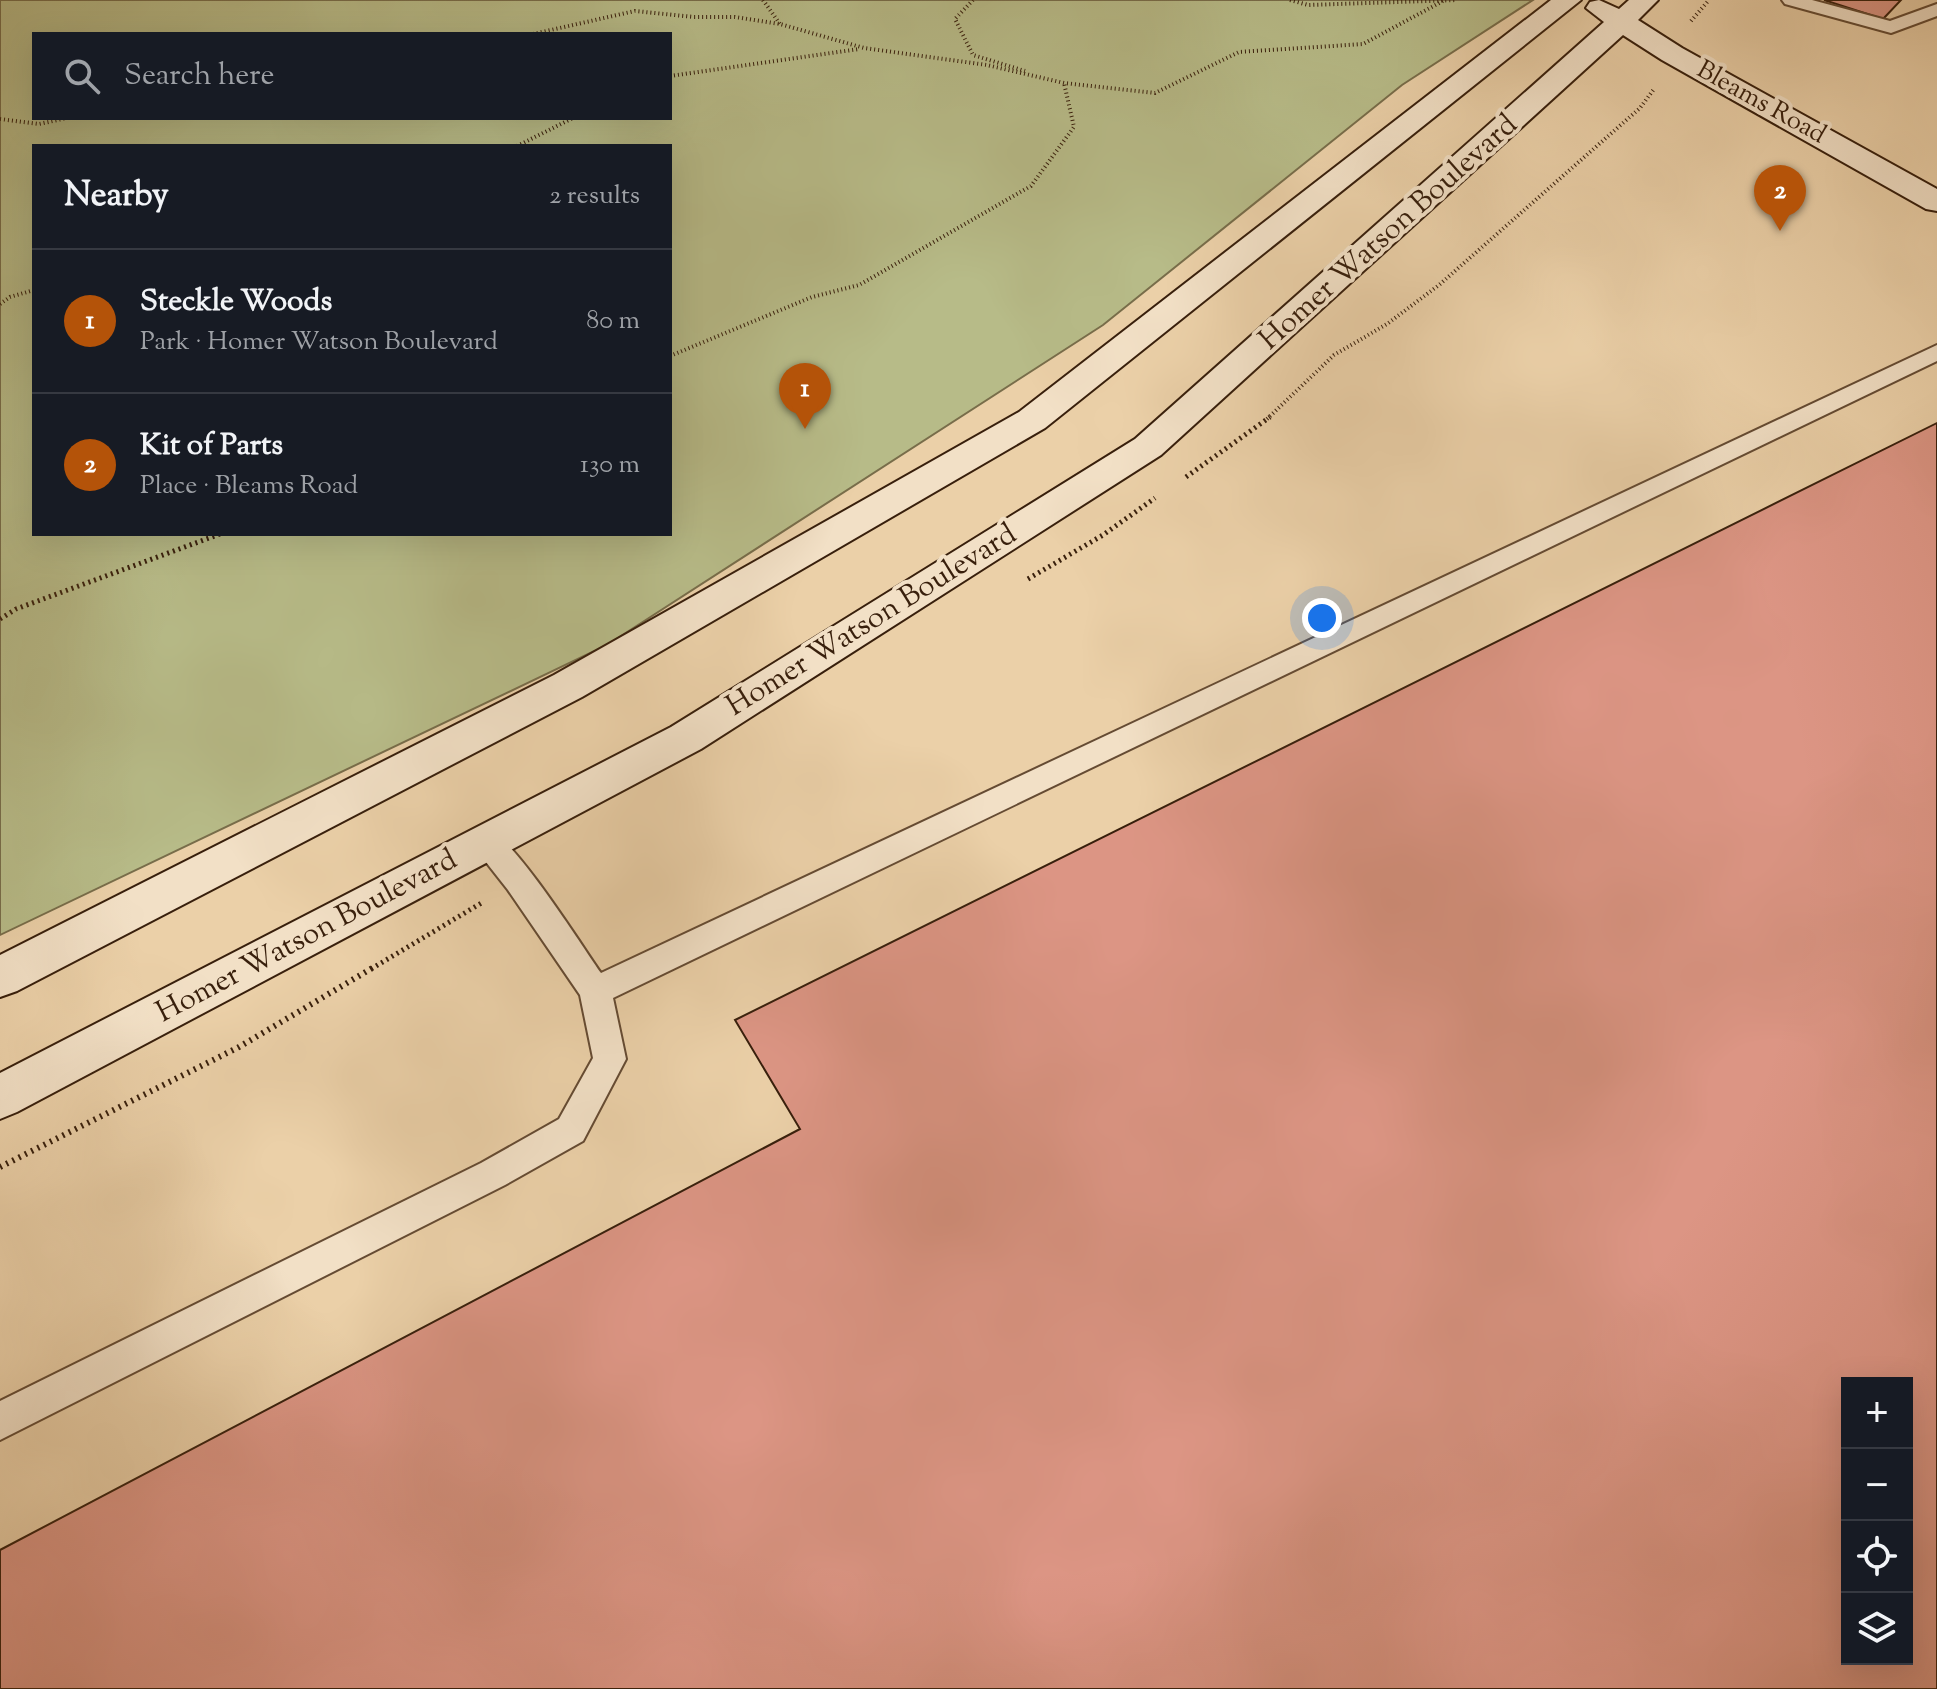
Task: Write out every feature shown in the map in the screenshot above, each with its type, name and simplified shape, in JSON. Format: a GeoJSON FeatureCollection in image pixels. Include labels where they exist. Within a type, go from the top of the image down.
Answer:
{"type":"FeatureCollection","features":[{"type":"Feature","properties":{"kind":"main road","name":"Homer Watson Boulevard"},"geometry":{"type":"LineString","coordinates":[[0,977],[568,686],[1032,420],[1568,0]]}},
{"type":"Feature","properties":{"kind":"main road","name":"Bleams Road"},"geometry":{"type":"LineString","coordinates":[[1588,0],[1634,11],[1672,54],[1937,202]]}},
{"type":"Feature","properties":{"kind":"main road","name":"Homer Watson Boulevard"},"geometry":{"type":"LineString","coordinates":[[0,1097],[686,738],[1148,447],[1634,11]]}},
{"type":"Feature","properties":{"kind":"lane"},"geometry":{"type":"LineString","coordinates":[[1791,0],[1891,27],[1937,10]]}},
{"type":"Feature","properties":{"kind":"lane"},"geometry":{"type":"LineString","coordinates":[[595,991],[1937,352]]}},
{"type":"Feature","properties":{"kind":"lane"},"geometry":{"type":"LineString","coordinates":[[0,1421],[493,1174],[571,1130],[610,1059],[595,991],[519,881],[486,843]]}},
{"type":"Feature","properties":{"kind":"path"},"geometry":{"type":"LineString","coordinates":[[763,0],[780,24]]}},
{"type":"Feature","properties":{"kind":"path"},"geometry":{"type":"LineString","coordinates":[[973,0],[955,19],[973,55],[1064,83]]}},
{"type":"Feature","properties":{"kind":"path"},"geometry":{"type":"LineString","coordinates":[[1290,0],[1308,5],[1457,0]]}},
{"type":"Feature","properties":{"kind":"path"},"geometry":{"type":"LineString","coordinates":[[1689,23],[1709,0]]}},
{"type":"Feature","properties":{"kind":"path"},"geometry":{"type":"LineString","coordinates":[[542,32],[635,11],[694,17],[735,17],[780,24],[864,48],[987,65],[1064,83],[1155,93],[1239,52],[1363,44],[1443,1]]}},
{"type":"Feature","properties":{"kind":"path"},"geometry":{"type":"LineString","coordinates":[[672,76],[864,48]]}},
{"type":"Feature","properties":{"kind":"path"},"geometry":{"type":"LineString","coordinates":[[672,355],[812,297],[859,285],[1031,186],[1074,127],[1064,83]]}},
{"type":"Feature","properties":{"kind":"path"},"geometry":{"type":"LineString","coordinates":[[0,119],[39,124],[58,120]]}},
{"type":"Feature","properties":{"kind":"path"},"geometry":{"type":"LineString","coordinates":[[521,144],[569,120]]}},
{"type":"Feature","properties":{"kind":"path"},"geometry":{"type":"LineString","coordinates":[[0,304],[10,297],[32,291]]}},
{"type":"Feature","properties":{"kind":"path"},"geometry":{"type":"LineString","coordinates":[[0,619],[16,609],[215,536]]}},
{"type":"Feature","properties":{"kind":"green space"},"geometry":{"type":"Polygon","coordinates":[[[0,0],[1533,0],[1402,85],[1103,325],[607,645],[0,935],[0,0]]]}},
{"type":"Feature","properties":{"kind":"building"},"geometry":{"type":"Polygon","coordinates":[[[1824,0],[1901,0],[1883,19],[1824,0]]]}},
{"type":"Feature","properties":{"kind":"building"},"geometry":{"type":"Polygon","coordinates":[[[1937,423],[1937,1689],[0,1689],[0,1550],[800,1129],[735,1020],[1937,423]]]}},
{"type":"Feature","properties":{"kind":"place","name":"Kit of Parts"},"geometry":{"type":"Point","coordinates":[1780,231]}},
{"type":"Feature","properties":{"kind":"place","name":"Steckle Woods"},"geometry":{"type":"Point","coordinates":[805,429]}}]}
